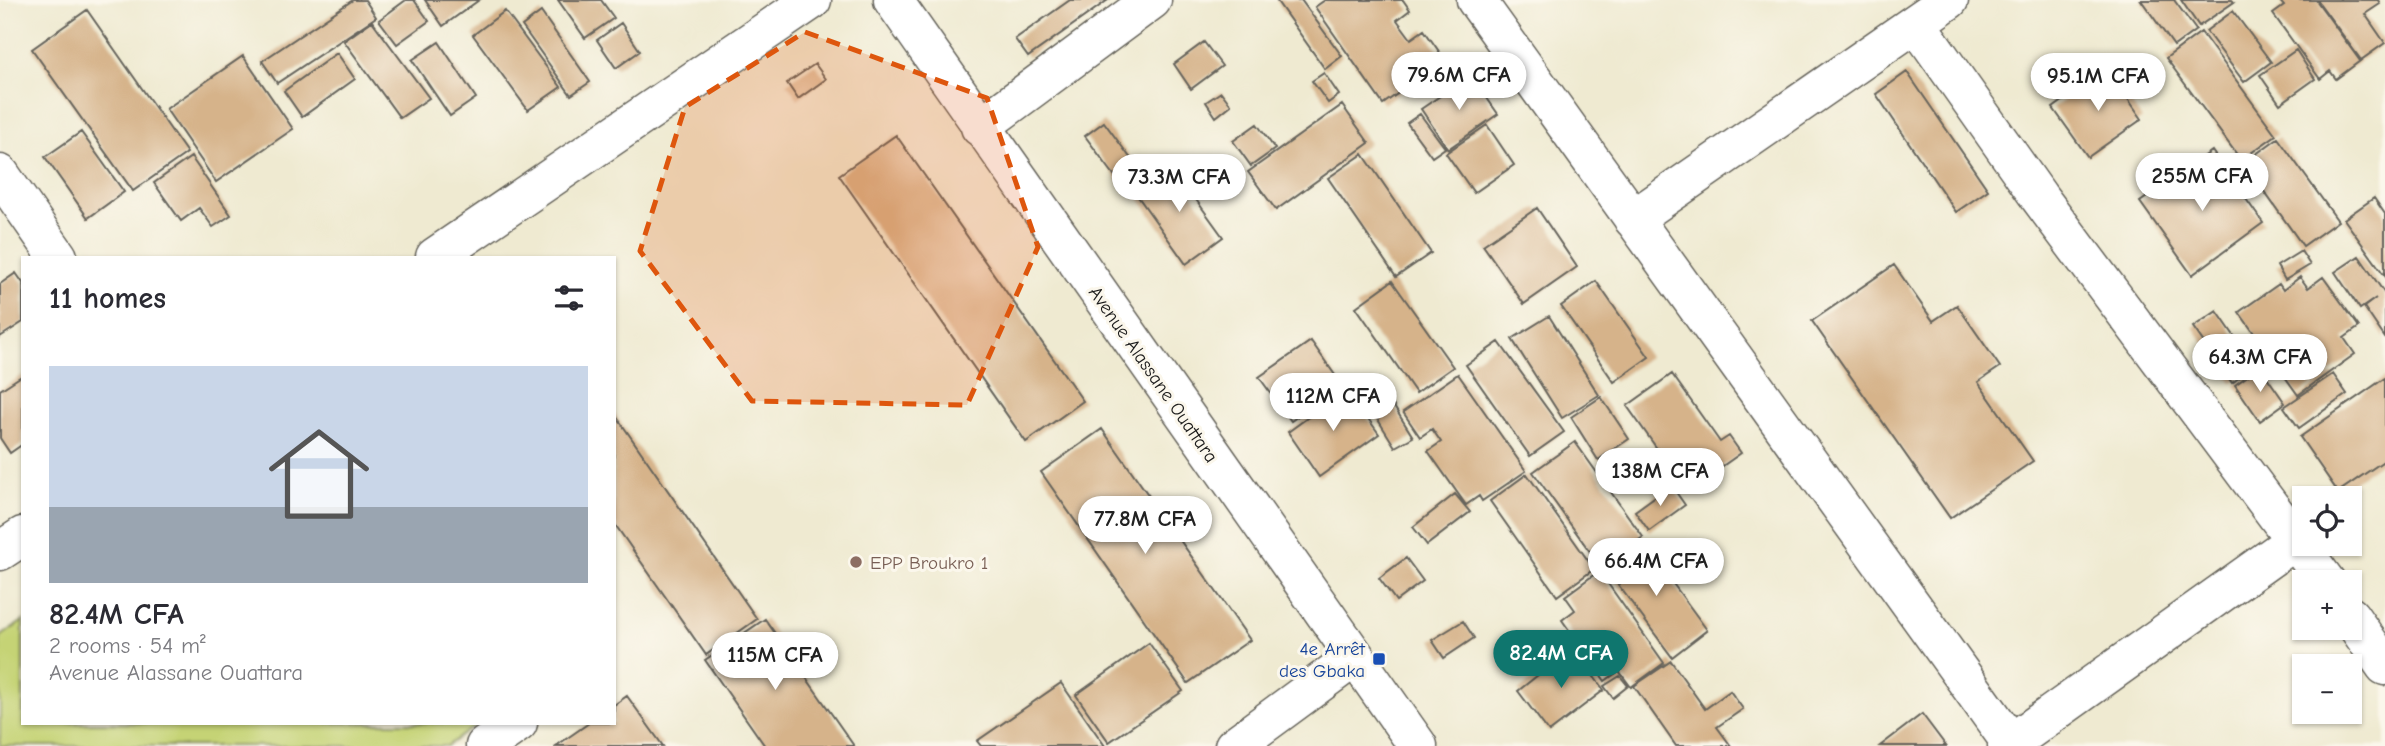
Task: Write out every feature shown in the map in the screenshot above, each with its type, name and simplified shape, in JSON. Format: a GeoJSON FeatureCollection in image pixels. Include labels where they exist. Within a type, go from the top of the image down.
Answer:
{"type":"FeatureCollection","features":[{"type":"Feature","properties":{"kind":"street"},"geometry":{"type":"LineString","coordinates":[[436,256],[813,0]]}},
{"type":"Feature","properties":{"kind":"street","name":"Avenue Alassane Ouattara"},"geometry":{"type":"LineString","coordinates":[[892,0],[1418,746]]}},
{"type":"Feature","properties":{"kind":"street"},"geometry":{"type":"LineString","coordinates":[[980,127],[1152,0]]}},
{"type":"Feature","properties":{"kind":"street"},"geometry":{"type":"LineString","coordinates":[[1476,0],[2009,745],[2292,543]]}},
{"type":"Feature","properties":{"kind":"street"},"geometry":{"type":"LineString","coordinates":[[1633,219],[1949,0]]}},
{"type":"Feature","properties":{"kind":"street"},"geometry":{"type":"LineString","coordinates":[[1916,23],[2039,197],[2292,532]]}},
{"type":"Feature","properties":{"kind":"street"},"geometry":{"type":"LineString","coordinates":[[0,174],[57,256]]}},
{"type":"Feature","properties":{"kind":"street"},"geometry":{"type":"LineString","coordinates":[[0,551],[21,537]]}},
{"type":"Feature","properties":{"kind":"street"},"geometry":{"type":"LineString","coordinates":[[2362,633],[2385,666]]}},
{"type":"Feature","properties":{"kind":"street"},"geometry":{"type":"LineString","coordinates":[[1234,746],[1355,657]]}},
{"type":"Feature","properties":{"kind":"street"},"geometry":{"type":"LineString","coordinates":[[485,746],[515,725]]}},
{"type":"Feature","properties":{"kind":"highlighted area"},"geometry":{"type":"Polygon","coordinates":[[[805,32],[987,98],[1038,247],[967,405],[752,401],[640,251],[685,107],[805,32]]]}},
{"type":"Feature","properties":{"kind":"green space"},"geometry":{"type":"Polygon","coordinates":[[[21,622],[21,725],[476,725],[447,746],[0,746],[0,637],[21,622]]]}},
{"type":"Feature","properties":{"kind":"building"},"geometry":{"type":"Polygon","coordinates":[[[353,0],[365,0],[376,17],[277,83],[262,61],[353,0]]]}},
{"type":"Feature","properties":{"kind":"building"},"geometry":{"type":"Polygon","coordinates":[[[406,0],[414,0],[429,21],[397,44],[379,20],[406,0]]]}},
{"type":"Feature","properties":{"kind":"building"},"geometry":{"type":"Polygon","coordinates":[[[425,0],[479,0],[443,26],[425,0]]]}},
{"type":"Feature","properties":{"kind":"building"},"geometry":{"type":"Polygon","coordinates":[[[558,0],[601,0],[614,18],[585,38],[558,0]]]}},
{"type":"Feature","properties":{"kind":"building"},"geometry":{"type":"Polygon","coordinates":[[[1070,0],[1108,0],[1028,57],[1015,39],[1070,0]]]}},
{"type":"Feature","properties":{"kind":"building"},"geometry":{"type":"Polygon","coordinates":[[[1276,0],[1301,0],[1342,56],[1325,69],[1276,0]]]}},
{"type":"Feature","properties":{"kind":"building"},"geometry":{"type":"Polygon","coordinates":[[[1325,0],[1403,0],[1410,10],[1397,20],[1411,39],[1424,30],[1445,60],[1383,104],[1315,7],[1325,0]]]}},
{"type":"Feature","properties":{"kind":"building"},"geometry":{"type":"Polygon","coordinates":[[[2141,0],[2174,0],[2196,30],[2174,46],[2141,0]]]}},
{"type":"Feature","properties":{"kind":"building"},"geometry":{"type":"Polygon","coordinates":[[[2181,0],[2232,0],[2234,2],[2199,26],[2181,0]]]}},
{"type":"Feature","properties":{"kind":"building"},"geometry":{"type":"Polygon","coordinates":[[[2279,0],[2316,0],[2360,61],[2336,79],[2330,71],[2320,79],[2273,14],[2284,6],[2279,0]]]}},
{"type":"Feature","properties":{"kind":"building"},"geometry":{"type":"Polygon","coordinates":[[[2317,0],[2378,0],[2380,4],[2365,14],[2385,43],[2361,60],[2317,0]]]}},
{"type":"Feature","properties":{"kind":"building"},"geometry":{"type":"Polygon","coordinates":[[[87,10],[187,153],[133,191],[32,49],[87,10]]]}},
{"type":"Feature","properties":{"kind":"building"},"geometry":{"type":"Polygon","coordinates":[[[505,11],[561,87],[528,110],[473,35],[505,11]]]}},
{"type":"Feature","properties":{"kind":"building"},"geometry":{"type":"Polygon","coordinates":[[[2233,11],[2271,62],[2244,82],[2206,31],[2233,11]]]}},
{"type":"Feature","properties":{"kind":"building"},"geometry":{"type":"Polygon","coordinates":[[[541,12],[590,82],[571,95],[522,26],[541,12]]]}},
{"type":"Feature","properties":{"kind":"building"},"geometry":{"type":"Polygon","coordinates":[[[372,21],[429,98],[400,118],[344,41],[372,21]]]}},
{"type":"Feature","properties":{"kind":"building"},"geometry":{"type":"Polygon","coordinates":[[[621,23],[640,51],[616,68],[597,40],[621,23]]]}},
{"type":"Feature","properties":{"kind":"building"},"geometry":{"type":"Polygon","coordinates":[[[2201,32],[2276,135],[2241,160],[2166,58],[2201,32]]]}},
{"type":"Feature","properties":{"kind":"building"},"geometry":{"type":"Polygon","coordinates":[[[439,42],[476,98],[450,116],[412,60],[439,42]]]}},
{"type":"Feature","properties":{"kind":"building"},"geometry":{"type":"Polygon","coordinates":[[[1204,42],[1222,66],[1191,89],[1174,64],[1204,42]]]}},
{"type":"Feature","properties":{"kind":"building"},"geometry":{"type":"Polygon","coordinates":[[[2296,50],[2315,79],[2280,104],[2260,75],[2296,50]]]}},
{"type":"Feature","properties":{"kind":"building"},"geometry":{"type":"Polygon","coordinates":[[[337,53],[355,79],[302,117],[284,91],[337,53]]]}},
{"type":"Feature","properties":{"kind":"building"},"geometry":{"type":"Polygon","coordinates":[[[243,56],[293,129],[216,182],[166,109],[243,56]]]}},
{"type":"Feature","properties":{"kind":"building"},"geometry":{"type":"Polygon","coordinates":[[[815,64],[826,79],[798,99],[787,83],[815,64]]]}},
{"type":"Feature","properties":{"kind":"building"},"geometry":{"type":"Polygon","coordinates":[[[2107,69],[2142,119],[2088,157],[2053,108],[2107,69]]]}},
{"type":"Feature","properties":{"kind":"building"},"geometry":{"type":"Polygon","coordinates":[[[1907,72],[1988,190],[1956,212],[1876,94],[1907,72]]]}},
{"type":"Feature","properties":{"kind":"building"},"geometry":{"type":"Polygon","coordinates":[[[1324,73],[1339,95],[1328,103],[1312,81],[1324,73]]]}},
{"type":"Feature","properties":{"kind":"building"},"geometry":{"type":"Polygon","coordinates":[[[1471,75],[1498,114],[1448,149],[1421,109],[1471,75]]]}},
{"type":"Feature","properties":{"kind":"building"},"geometry":{"type":"Polygon","coordinates":[[[1221,92],[1231,105],[1216,117],[1206,102],[1221,92]]]}},
{"type":"Feature","properties":{"kind":"building"},"geometry":{"type":"Polygon","coordinates":[[[1342,105],[1369,143],[1276,210],[1248,172],[1342,105]]]}},
{"type":"Feature","properties":{"kind":"building"},"geometry":{"type":"Polygon","coordinates":[[[1420,114],[1445,148],[1432,157],[1407,123],[1420,114]]]}},
{"type":"Feature","properties":{"kind":"building"},"geometry":{"type":"Polygon","coordinates":[[[1104,122],[1145,178],[1126,191],[1085,136],[1104,122]]]}},
{"type":"Feature","properties":{"kind":"building"},"geometry":{"type":"Polygon","coordinates":[[[1257,124],[1275,149],[1251,166],[1233,141],[1257,124]]]}},
{"type":"Feature","properties":{"kind":"building"},"geometry":{"type":"Polygon","coordinates":[[[1487,125],[1514,165],[1474,193],[1446,153],[1487,125]]]}},
{"type":"Feature","properties":{"kind":"building"},"geometry":{"type":"Polygon","coordinates":[[[81,132],[124,192],[88,218],[45,157],[81,132]]]}},
{"type":"Feature","properties":{"kind":"building"},"geometry":{"type":"Polygon","coordinates":[[[896,135],[1083,401],[1026,442],[839,175],[896,135]]]}},
{"type":"Feature","properties":{"kind":"building"},"geometry":{"type":"Polygon","coordinates":[[[2278,138],[2338,221],[2303,246],[2244,163],[2278,138]]]}},
{"type":"Feature","properties":{"kind":"building"},"geometry":{"type":"Polygon","coordinates":[[[2212,151],[2263,223],[2192,275],[2140,202],[2212,151]]]}},
{"type":"Feature","properties":{"kind":"building"},"geometry":{"type":"Polygon","coordinates":[[[1363,154],[1431,253],[1396,277],[1328,178],[1363,154]]]}},
{"type":"Feature","properties":{"kind":"building"},"geometry":{"type":"Polygon","coordinates":[[[191,157],[231,215],[213,227],[199,208],[181,221],[154,183],[191,157]]]}},
{"type":"Feature","properties":{"kind":"building"},"geometry":{"type":"Polygon","coordinates":[[[1171,165],[1223,237],[1186,264],[1134,191],[1171,165]]]}},
{"type":"Feature","properties":{"kind":"building"},"geometry":{"type":"Polygon","coordinates":[[[2374,198],[2385,214],[2385,276],[2344,219],[2374,198]]]}},
{"type":"Feature","properties":{"kind":"building"},"geometry":{"type":"Polygon","coordinates":[[[1537,208],[1577,267],[1524,304],[1483,245],[1537,208]]]}},
{"type":"Feature","properties":{"kind":"building"},"geometry":{"type":"Polygon","coordinates":[[[2301,251],[2310,265],[2285,280],[2277,266],[2301,251]]]}},
{"type":"Feature","properties":{"kind":"building"},"geometry":{"type":"Polygon","coordinates":[[[2359,256],[2385,294],[2385,338],[2364,307],[2376,298],[2360,309],[2335,272],[2359,256]]]}},
{"type":"Feature","properties":{"kind":"building"},"geometry":{"type":"Polygon","coordinates":[[[1894,265],[1933,321],[1957,305],[2000,367],[1978,382],[2033,461],[1950,518],[1812,321],[1894,265]]]}},
{"type":"Feature","properties":{"kind":"building"},"geometry":{"type":"Polygon","coordinates":[[[16,273],[21,280],[21,323],[0,337],[0,284],[16,273]]]}},
{"type":"Feature","properties":{"kind":"building"},"geometry":{"type":"Polygon","coordinates":[[[2300,277],[2308,288],[2323,277],[2359,327],[2344,338],[2355,354],[2298,395],[2239,312],[2279,284],[2283,290],[2300,277]]]}},
{"type":"Feature","properties":{"kind":"building"},"geometry":{"type":"Polygon","coordinates":[[[1392,281],[1453,367],[1416,393],[1356,307],[1392,281]]]}},
{"type":"Feature","properties":{"kind":"building"},"geometry":{"type":"Polygon","coordinates":[[[1596,281],[1649,357],[1614,382],[1561,306],[1596,281]]]}},
{"type":"Feature","properties":{"kind":"building"},"geometry":{"type":"Polygon","coordinates":[[[2217,311],[2255,366],[2232,383],[2193,327],[2217,311]]]}},
{"type":"Feature","properties":{"kind":"building"},"geometry":{"type":"Polygon","coordinates":[[[1549,316],[1599,395],[1562,418],[1512,339],[1549,316]]]}},
{"type":"Feature","properties":{"kind":"building"},"geometry":{"type":"Polygon","coordinates":[[[1311,341],[1342,385],[1291,421],[1259,377],[1311,341]]]}},
{"type":"Feature","properties":{"kind":"building"},"geometry":{"type":"Polygon","coordinates":[[[1499,342],[1564,432],[1530,456],[1466,365],[1499,342]]]}},
{"type":"Feature","properties":{"kind":"building"},"geometry":{"type":"Polygon","coordinates":[[[2260,367],[2285,403],[2260,421],[2235,385],[2260,367]]]}},
{"type":"Feature","properties":{"kind":"building"},"geometry":{"type":"Polygon","coordinates":[[[1458,374],[1526,471],[1482,501],[1479,496],[1466,505],[1428,451],[1441,442],[1432,429],[1420,437],[1403,412],[1458,374]]]}},
{"type":"Feature","properties":{"kind":"building"},"geometry":{"type":"Polygon","coordinates":[[[1672,374],[1720,442],[1729,436],[1741,453],[1687,491],[1627,406],[1672,374]]]}},
{"type":"Feature","properties":{"kind":"building"},"geometry":{"type":"Polygon","coordinates":[[[2333,374],[2347,394],[2299,428],[2284,407],[2333,374]]]}},
{"type":"Feature","properties":{"kind":"building"},"geometry":{"type":"Polygon","coordinates":[[[21,376],[21,445],[10,453],[0,438],[0,390],[21,376]]]}},
{"type":"Feature","properties":{"kind":"building"},"geometry":{"type":"Polygon","coordinates":[[[2385,378],[2385,460],[2347,486],[2334,486],[2300,437],[2385,378]]]}},
{"type":"Feature","properties":{"kind":"building"},"geometry":{"type":"Polygon","coordinates":[[[1379,383],[1413,437],[1395,447],[1362,394],[1379,383]]]}},
{"type":"Feature","properties":{"kind":"building"},"geometry":{"type":"Polygon","coordinates":[[[1347,389],[1379,434],[1319,477],[1288,432],[1347,389]]]}},
{"type":"Feature","properties":{"kind":"building"},"geometry":{"type":"Polygon","coordinates":[[[1601,397],[1629,439],[1598,460],[1571,417],[1601,397]]]}},
{"type":"Feature","properties":{"kind":"building"},"geometry":{"type":"Polygon","coordinates":[[[616,416],[757,619],[706,655],[616,526],[616,416]]]}},
{"type":"Feature","properties":{"kind":"building"},"geometry":{"type":"Polygon","coordinates":[[[1102,429],[1250,640],[1188,683],[1041,472],[1102,429]]]}},
{"type":"Feature","properties":{"kind":"building"},"geometry":{"type":"Polygon","coordinates":[[[1575,442],[1643,537],[1601,567],[1533,472],[1575,442]]]}},
{"type":"Feature","properties":{"kind":"building"},"geometry":{"type":"Polygon","coordinates":[[[1527,474],[1594,569],[1557,596],[1490,501],[1527,474]]]}},
{"type":"Feature","properties":{"kind":"building"},"geometry":{"type":"Polygon","coordinates":[[[1671,485],[1685,505],[1649,531],[1635,511],[1671,485]]]}},
{"type":"Feature","properties":{"kind":"building"},"geometry":{"type":"Polygon","coordinates":[[[1455,494],[1470,512],[1427,545],[1413,527],[1455,494]]]}},
{"type":"Feature","properties":{"kind":"building"},"geometry":{"type":"Polygon","coordinates":[[[1641,540],[1707,630],[1672,657],[1605,567],[1641,540]]]}},
{"type":"Feature","properties":{"kind":"building"},"geometry":{"type":"Polygon","coordinates":[[[1406,558],[1423,581],[1396,601],[1379,578],[1406,558]]]}},
{"type":"Feature","properties":{"kind":"building"},"geometry":{"type":"Polygon","coordinates":[[[1599,571],[1664,663],[1631,687],[1619,671],[1605,681],[1562,620],[1575,610],[1565,596],[1599,571]]]}},
{"type":"Feature","properties":{"kind":"building"},"geometry":{"type":"Polygon","coordinates":[[[765,619],[854,746],[765,746],[705,660],[765,619]]]}},
{"type":"Feature","properties":{"kind":"building"},"geometry":{"type":"Polygon","coordinates":[[[1463,621],[1474,638],[1444,658],[1432,640],[1463,621]]]}},
{"type":"Feature","properties":{"kind":"building"},"geometry":{"type":"Polygon","coordinates":[[[1149,643],[1183,691],[1109,742],[1076,695],[1149,643]]]}},
{"type":"Feature","properties":{"kind":"building"},"geometry":{"type":"Polygon","coordinates":[[[1572,648],[1604,690],[1549,732],[1518,691],[1572,648]]]}},
{"type":"Feature","properties":{"kind":"building"},"geometry":{"type":"Polygon","coordinates":[[[1671,661],[1705,709],[1730,691],[1743,709],[1717,727],[1731,746],[1676,746],[1634,686],[1671,661]]]}},
{"type":"Feature","properties":{"kind":"building"},"geometry":{"type":"Polygon","coordinates":[[[1620,676],[1628,686],[1613,698],[1604,686],[1620,676]]]}},
{"type":"Feature","properties":{"kind":"building"},"geometry":{"type":"Polygon","coordinates":[[[1061,683],[1105,746],[981,746],[977,741],[1061,683]]]}},
{"type":"Feature","properties":{"kind":"building"},"geometry":{"type":"Polygon","coordinates":[[[627,696],[663,746],[556,746],[586,725],[616,725],[616,704],[627,696]]]}},
{"type":"Feature","properties":{"kind":"building"},"geometry":{"type":"Polygon","coordinates":[[[1922,714],[1946,746],[1880,746],[1922,714]]]}},
{"type":"Feature","properties":{"kind":"place","name":"EPP Broukro 1"},"geometry":{"type":"Point","coordinates":[856,562]}},
{"type":"Feature","properties":{"kind":"place","name":"4e Arrêt des Gbaka"},"geometry":{"type":"Point","coordinates":[1379,659]}}]}
